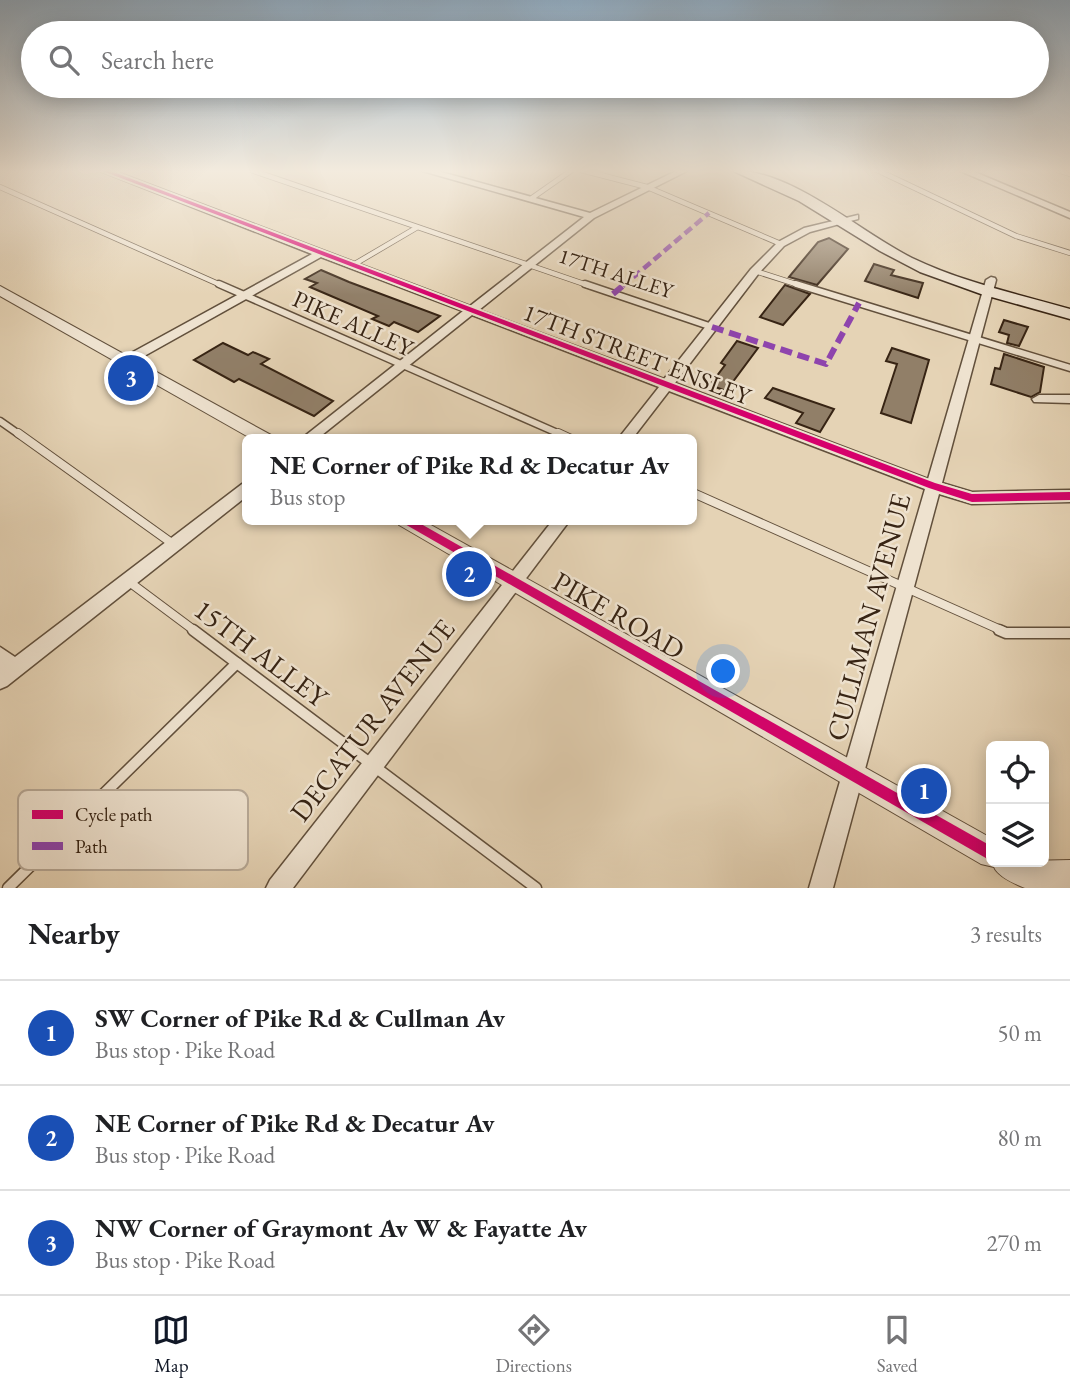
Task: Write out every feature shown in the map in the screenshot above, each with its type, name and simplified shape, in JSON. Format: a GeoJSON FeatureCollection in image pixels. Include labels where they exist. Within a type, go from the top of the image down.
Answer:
{"type":"FeatureCollection","features":[{"type":"Feature","properties":{"kind":"main road"},"geometry":{"type":"LineString","coordinates":[[825,211],[908,261],[1070,313]]}},
{"type":"Feature","properties":{"kind":"main road"},"geometry":{"type":"LineString","coordinates":[[847,211],[899,244],[988,285],[1070,303]]}},
{"type":"Feature","properties":{"kind":"street","name":"17TH STREET ENSLEY"},"geometry":{"type":"LineString","coordinates":[[210,211],[932,486],[972,498],[1070,496]]}},
{"type":"Feature","properties":{"kind":"street"},"geometry":{"type":"LineString","coordinates":[[576,211],[591,216]]}},
{"type":"Feature","properties":{"kind":"street"},"geometry":{"type":"LineString","coordinates":[[314,434],[400,364],[600,211]]}},
{"type":"Feature","properties":{"kind":"street"},"geometry":{"type":"LineString","coordinates":[[629,434],[755,271],[780,244],[807,230],[855,216]]}},
{"type":"Feature","properties":{"kind":"street"},"geometry":{"type":"LineString","coordinates":[[126,361],[321,253]]}},
{"type":"Feature","properties":{"kind":"street","name":"CULLMAN AVENUE"},"geometry":{"type":"LineString","coordinates":[[821,888],[988,285]]}},
{"type":"Feature","properties":{"kind":"street"},"geometry":{"type":"LineString","coordinates":[[0,290],[256,434]]}},
{"type":"Feature","properties":{"kind":"street"},"geometry":{"type":"LineString","coordinates":[[1039,399],[1070,399]]}},
{"type":"Feature","properties":{"kind":"street"},"geometry":{"type":"LineString","coordinates":[[5,668],[127,581],[242,492]]}},
{"type":"Feature","properties":{"kind":"street","name":"PIKE ROAD"},"geometry":{"type":"LineString","coordinates":[[415,525],[986,851]]}},
{"type":"Feature","properties":{"kind":"street","name":"DECATUR AVENUE"},"geometry":{"type":"LineString","coordinates":[[278,888],[558,525]]}},
{"type":"Feature","properties":{"kind":"street"},"geometry":{"type":"LineString","coordinates":[[1028,875],[1070,875]]}},
{"type":"Feature","properties":{"kind":"lane","name":"PIKE ALLEY"},"geometry":{"type":"LineString","coordinates":[[53,211],[560,434]]}},
{"type":"Feature","properties":{"kind":"lane","name":"17TH ALLEY"},"geometry":{"type":"LineString","coordinates":[[368,211],[712,327]]}},
{"type":"Feature","properties":{"kind":"lane"},"geometry":{"type":"LineString","coordinates":[[704,211],[780,244]]}},
{"type":"Feature","properties":{"kind":"lane"},"geometry":{"type":"LineString","coordinates":[[964,211],[1016,236],[1070,253]]}},
{"type":"Feature","properties":{"kind":"lane"},"geometry":{"type":"LineString","coordinates":[[353,265],[416,228]]}},
{"type":"Feature","properties":{"kind":"lane"},"geometry":{"type":"LineString","coordinates":[[755,271],[1070,368]]}},
{"type":"Feature","properties":{"kind":"lane"},"geometry":{"type":"LineString","coordinates":[[0,421],[174,545]]}},
{"type":"Feature","properties":{"kind":"lane"},"geometry":{"type":"LineString","coordinates":[[697,495],[1006,633],[1070,633]]}},
{"type":"Feature","properties":{"kind":"lane","name":"15TH ALLEY"},"geometry":{"type":"LineString","coordinates":[[127,581],[536,888]]}},
{"type":"Feature","properties":{"kind":"lane"},"geometry":{"type":"LineString","coordinates":[[108,790],[237,663]]}},
{"type":"Feature","properties":{"kind":"lane"},"geometry":{"type":"LineString","coordinates":[[8,888],[26,870]]}},
{"type":"Feature","properties":{"kind":"building"},"geometry":{"type":"Polygon","coordinates":[[[829,238],[848,249],[817,285],[789,277],[818,242],[829,238]]]}},
{"type":"Feature","properties":{"kind":"building"},"geometry":{"type":"Polygon","coordinates":[[[874,264],[894,270],[891,275],[923,283],[918,298],[865,281],[874,264]]]}},
{"type":"Feature","properties":{"kind":"building"},"geometry":{"type":"Polygon","coordinates":[[[321,270],[440,316],[418,332],[394,322],[389,326],[372,319],[378,316],[310,287],[317,283],[305,279],[321,270]]]}},
{"type":"Feature","properties":{"kind":"building"},"geometry":{"type":"Polygon","coordinates":[[[785,285],[810,294],[783,325],[760,317],[785,285]]]}},
{"type":"Feature","properties":{"kind":"building"},"geometry":{"type":"Polygon","coordinates":[[[1004,320],[1028,327],[1019,346],[1007,343],[1009,335],[999,332],[1004,320]]]}},
{"type":"Feature","properties":{"kind":"building"},"geometry":{"type":"Polygon","coordinates":[[[737,341],[758,348],[726,391],[710,385],[725,365],[721,363],[737,341]]]}},
{"type":"Feature","properties":{"kind":"building"},"geometry":{"type":"Polygon","coordinates":[[[223,343],[248,355],[253,352],[269,359],[261,364],[333,401],[314,416],[239,379],[234,382],[194,360],[223,343]]]}},
{"type":"Feature","properties":{"kind":"building"},"geometry":{"type":"Polygon","coordinates":[[[892,348],[929,360],[911,423],[881,413],[897,364],[886,361],[892,348]]]}},
{"type":"Feature","properties":{"kind":"building"},"geometry":{"type":"Polygon","coordinates":[[[1004,354],[1044,367],[1040,392],[1031,397],[991,384],[995,368],[1000,369],[1004,354]]]}},
{"type":"Feature","properties":{"kind":"building"},"geometry":{"type":"Polygon","coordinates":[[[773,388],[834,409],[820,432],[796,423],[803,413],[765,398],[773,388]]]}},
{"type":"Feature","properties":{"kind":"marked path"},"geometry":{"type":"LineString","coordinates":[[613,294],[709,213]]}},
{"type":"Feature","properties":{"kind":"marked path"},"geometry":{"type":"LineString","coordinates":[[712,327],[826,364],[859,303]]}},
{"type":"Feature","properties":{"kind":"cycle path"},"geometry":{"type":"LineString","coordinates":[[211,211],[932,486],[972,498],[1070,496]]}},
{"type":"Feature","properties":{"kind":"cycle path"},"geometry":{"type":"LineString","coordinates":[[415,525],[986,851]]}},
{"type":"Feature","properties":{"kind":"place","name":"NW Corner of Graymont Av W & Fayatte Av"},"geometry":{"type":"Point","coordinates":[131,378]}},
{"type":"Feature","properties":{"kind":"place","name":"NE Corner of Pike Rd & Decatur Av"},"geometry":{"type":"Point","coordinates":[469,574]}},
{"type":"Feature","properties":{"kind":"place","name":"SW Corner of Pike Rd & Cullman Av"},"geometry":{"type":"Point","coordinates":[924,791]}}]}
